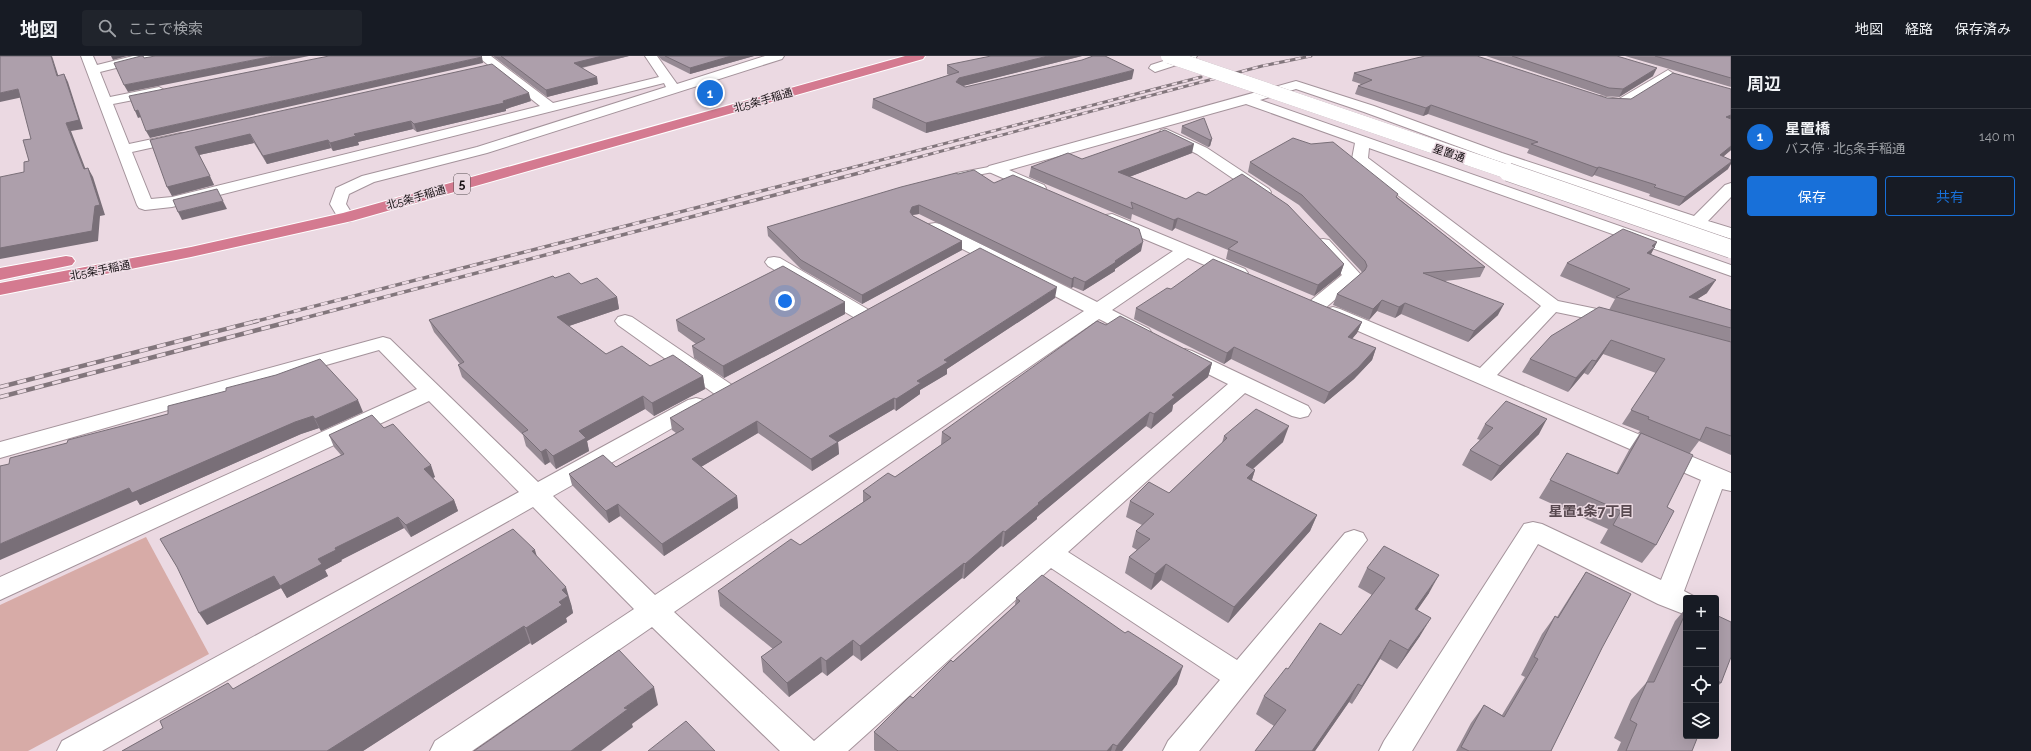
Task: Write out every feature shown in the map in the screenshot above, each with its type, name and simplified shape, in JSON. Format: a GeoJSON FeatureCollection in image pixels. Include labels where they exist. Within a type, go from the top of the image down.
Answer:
{"type":"FeatureCollection","features":[{"type":"Feature","properties":{"kind":"highway","name":"北5条手稲通"},"geometry":{"type":"LineString","coordinates":[[0,290],[191,252],[877,56]]}},
{"type":"Feature","properties":{"kind":"highway","name":"北5条手稲通"},"geometry":{"type":"LineString","coordinates":[[219,230],[342,210],[919,56]]}},
{"type":"Feature","properties":{"kind":"highway","name":"北5条手稲通"},"geometry":{"type":"LineString","coordinates":[[0,274],[78,258]]}},
{"type":"Feature","properties":{"kind":"street"},"geometry":{"type":"LineString","coordinates":[[148,56],[90,63],[145,205],[172,202],[548,107],[670,84],[778,56]]}},
{"type":"Feature","properties":{"kind":"street"},"geometry":{"type":"LineString","coordinates":[[483,56],[548,107]]}},
{"type":"Feature","properties":{"kind":"street"},"geometry":{"type":"LineString","coordinates":[[650,56],[670,84]]}},
{"type":"Feature","properties":{"kind":"street","name":"星置通"},"geometry":{"type":"LineString","coordinates":[[1168,56],[1731,249]]}},
{"type":"Feature","properties":{"kind":"street"},"geometry":{"type":"LineString","coordinates":[[1155,68],[1191,56]]}},
{"type":"Feature","properties":{"kind":"street"},"geometry":{"type":"LineString","coordinates":[[480,70],[496,66]]}},
{"type":"Feature","properties":{"kind":"street"},"geometry":{"type":"LineString","coordinates":[[1653,70],[1682,78]]}},
{"type":"Feature","properties":{"kind":"street"},"geometry":{"type":"LineString","coordinates":[[1588,96],[1603,101],[1621,103],[1668,74]]}},
{"type":"Feature","properties":{"kind":"street"},"geometry":{"type":"LineString","coordinates":[[342,210],[342,191],[368,179],[482,150],[670,84]]}},
{"type":"Feature","properties":{"kind":"street"},"geometry":{"type":"LineString","coordinates":[[994,169],[1247,100],[1296,85],[1369,108],[1497,156],[1731,234]]}},
{"type":"Feature","properties":{"kind":"street"},"geometry":{"type":"LineString","coordinates":[[105,102],[174,88]]}},
{"type":"Feature","properties":{"kind":"street"},"geometry":{"type":"LineString","coordinates":[[1247,100],[1731,270]]}},
{"type":"Feature","properties":{"kind":"street"},"geometry":{"type":"LineString","coordinates":[[1152,126],[1202,152],[1279,202]]}},
{"type":"Feature","properties":{"kind":"street"},"geometry":{"type":"LineString","coordinates":[[123,150],[193,134]]}},
{"type":"Feature","properties":{"kind":"street"},"geometry":{"type":"LineString","coordinates":[[1363,141],[1360,159],[1552,305],[1636,324]]}},
{"type":"Feature","properties":{"kind":"street"},"geometry":{"type":"LineString","coordinates":[[994,169],[1051,193]]}},
{"type":"Feature","properties":{"kind":"street"},"geometry":{"type":"LineString","coordinates":[[1670,249],[1731,188]]}},
{"type":"Feature","properties":{"kind":"street"},"geometry":{"type":"LineString","coordinates":[[1094,211],[1258,281]]}},
{"type":"Feature","properties":{"kind":"street"},"geometry":{"type":"LineString","coordinates":[[919,220],[968,256],[1098,310],[1300,412]]}},
{"type":"Feature","properties":{"kind":"street"},"geometry":{"type":"LineString","coordinates":[[1312,232],[1353,276],[1309,303],[1723,480],[1677,600],[1533,531],[1395,751]]}},
{"type":"Feature","properties":{"kind":"street"},"geometry":{"type":"LineString","coordinates":[[446,751],[1186,251]]}},
{"type":"Feature","properties":{"kind":"street"},"geometry":{"type":"LineString","coordinates":[[774,262],[862,314]]}},
{"type":"Feature","properties":{"kind":"street"},"geometry":{"type":"LineString","coordinates":[[1483,378],[1552,305]]}},
{"type":"Feature","properties":{"kind":"street"},"geometry":{"type":"LineString","coordinates":[[73,751],[734,384],[625,321]]}},
{"type":"Feature","properties":{"kind":"street"},"geometry":{"type":"LineString","coordinates":[[0,450],[382,343],[654,610],[802,751]]}},
{"type":"Feature","properties":{"kind":"street"},"geometry":{"type":"LineString","coordinates":[[824,751],[1242,384]]}},
{"type":"Feature","properties":{"kind":"street"},"geometry":{"type":"LineString","coordinates":[[0,589],[432,391]]}},
{"type":"Feature","properties":{"kind":"street"},"geometry":{"type":"LineString","coordinates":[[1179,751],[1354,540]]}},
{"type":"Feature","properties":{"kind":"street"},"geometry":{"type":"LineString","coordinates":[[1049,553],[1240,677]]}},
{"type":"Feature","properties":{"kind":"lane"},"geometry":{"type":"LineString","coordinates":[[947,179],[994,169]]}},
{"type":"Feature","properties":{"kind":"shaded area"},"geometry":{"type":"Polygon","coordinates":[[[146,537],[209,654],[28,751],[0,751],[0,605],[146,537]]]}},
{"type":"Feature","properties":{"kind":"building"},"geometry":{"type":"Polygon","coordinates":[[[0,56],[51,56],[57,76],[64,74],[79,120],[66,123],[84,169],[88,168],[100,205],[95,206],[92,231],[0,248],[0,177],[24,172],[24,162],[29,161],[23,140],[31,139],[18,89],[0,93],[0,56]]]}},
{"type":"Feature","properties":{"kind":"building"},"geometry":{"type":"Polygon","coordinates":[[[141,56],[144,58],[155,56],[274,56],[124,85],[114,63],[141,56]]]}},
{"type":"Feature","properties":{"kind":"building"},"geometry":{"type":"Polygon","coordinates":[[[329,56],[482,57],[146,131],[138,110],[135,111],[129,96],[329,56]]]}},
{"type":"Feature","properties":{"kind":"building"},"geometry":{"type":"Polygon","coordinates":[[[501,56],[602,56],[574,63],[597,77],[546,90],[501,56]]]}},
{"type":"Feature","properties":{"kind":"building"},"geometry":{"type":"Polygon","coordinates":[[[665,56],[731,56],[690,68],[665,56]]]}},
{"type":"Feature","properties":{"kind":"building"},"geometry":{"type":"Polygon","coordinates":[[[991,56],[1048,56],[959,78],[956,82],[965,87],[1082,60],[1093,56],[1105,56],[1134,70],[926,123],[873,99],[959,72],[947,65],[991,56]]]}},
{"type":"Feature","properties":{"kind":"building"},"geometry":{"type":"Polygon","coordinates":[[[1425,56],[1477,56],[1607,98],[1631,99],[1673,73],[1731,89],[1731,115],[1726,117],[1731,119],[1731,146],[1720,155],[1731,160],[1731,162],[1685,197],[1654,187],[1656,185],[1599,167],[1597,168],[1531,144],[1538,142],[1431,105],[1426,108],[1358,86],[1372,80],[1354,73],[1425,56]]]}},
{"type":"Feature","properties":{"kind":"building"},"geometry":{"type":"Polygon","coordinates":[[[1512,56],[1617,56],[1657,68],[1623,89],[1609,88],[1512,56]]]}},
{"type":"Feature","properties":{"kind":"building"},"geometry":{"type":"Polygon","coordinates":[[[1655,56],[1731,56],[1731,78],[1655,56]]]}},
{"type":"Feature","properties":{"kind":"building"},"geometry":{"type":"Polygon","coordinates":[[[492,64],[529,93],[503,101],[504,103],[414,124],[411,121],[354,134],[356,136],[330,143],[328,140],[263,156],[250,134],[195,147],[210,176],[167,187],[150,140],[492,64]]]}},
{"type":"Feature","properties":{"kind":"building"},"geometry":{"type":"Polygon","coordinates":[[[1204,118],[1212,139],[1210,140],[1182,126],[1204,118]]]}},
{"type":"Feature","properties":{"kind":"building"},"geometry":{"type":"Polygon","coordinates":[[[1165,130],[1194,144],[1118,172],[1186,199],[1198,192],[1206,195],[1242,174],[1288,205],[1344,264],[1318,285],[1228,249],[1238,242],[1178,218],[1174,220],[1131,202],[1133,209],[1031,167],[1068,153],[1082,159],[1165,130]]]}},
{"type":"Feature","properties":{"kind":"building"},"geometry":{"type":"Polygon","coordinates":[[[1293,138],[1311,144],[1333,142],[1398,194],[1396,197],[1485,267],[1423,273],[1504,304],[1474,331],[1405,303],[1399,307],[1382,300],[1373,309],[1337,294],[1365,270],[1367,266],[1365,261],[1302,195],[1250,162],[1293,138]]]}},
{"type":"Feature","properties":{"kind":"building"},"geometry":{"type":"Polygon","coordinates":[[[974,170],[994,183],[1013,175],[1139,229],[1143,242],[1085,282],[1074,277],[1072,279],[919,205],[912,207],[910,212],[913,216],[962,241],[862,295],[801,260],[767,227],[901,187],[974,170]]]}},
{"type":"Feature","properties":{"kind":"building"},"geometry":{"type":"Polygon","coordinates":[[[217,189],[223,201],[178,212],[173,200],[217,189]]]}},
{"type":"Feature","properties":{"kind":"building"},"geometry":{"type":"Polygon","coordinates":[[[1623,229],[1657,242],[1652,246],[1655,247],[1647,253],[1716,280],[1689,297],[1731,310],[1731,328],[1616,297],[1630,289],[1567,263],[1623,229]]]}},
{"type":"Feature","properties":{"kind":"building"},"geometry":{"type":"Polygon","coordinates":[[[980,248],[1057,287],[944,360],[948,362],[917,381],[921,383],[896,399],[894,398],[829,436],[838,442],[811,459],[757,421],[692,459],[737,496],[662,544],[618,504],[606,511],[569,474],[603,455],[616,467],[684,429],[670,418],[980,248]]]}},
{"type":"Feature","properties":{"kind":"building"},"geometry":{"type":"Polygon","coordinates":[[[1213,259],[1362,322],[1348,337],[1376,348],[1358,368],[1329,392],[1234,347],[1227,353],[1136,308],[1167,288],[1171,289],[1213,259]]]}},
{"type":"Feature","properties":{"kind":"building"},"geometry":{"type":"Polygon","coordinates":[[[783,266],[845,302],[723,366],[692,346],[705,339],[676,320],[783,266]]]}},
{"type":"Feature","properties":{"kind":"building"},"geometry":{"type":"Polygon","coordinates":[[[569,273],[581,284],[597,278],[617,297],[557,317],[606,354],[622,346],[650,366],[673,355],[703,376],[652,403],[643,396],[579,431],[586,438],[553,456],[546,449],[541,452],[522,433],[528,430],[458,365],[464,362],[429,320],[553,276],[555,278],[569,273]]]}},
{"type":"Feature","properties":{"kind":"building"},"geometry":{"type":"Polygon","coordinates":[[[1599,307],[1731,342],[1731,436],[1706,427],[1700,440],[1648,419],[1649,417],[1631,410],[1665,359],[1611,340],[1596,361],[1592,360],[1576,378],[1530,359],[1551,336],[1599,307]]]}},
{"type":"Feature","properties":{"kind":"building"},"geometry":{"type":"Polygon","coordinates":[[[1120,316],[1212,363],[1172,395],[1175,397],[1154,414],[1150,412],[1038,503],[1039,504],[1005,532],[1003,531],[965,564],[964,563],[860,646],[853,640],[826,661],[821,657],[787,683],[761,657],[782,642],[718,591],[791,539],[800,545],[871,497],[863,491],[888,473],[895,477],[951,438],[942,432],[1097,321],[1106,325],[1120,316]]]}},
{"type":"Feature","properties":{"kind":"building"},"geometry":{"type":"Polygon","coordinates":[[[320,359],[358,400],[315,419],[313,416],[295,422],[132,493],[129,488],[0,544],[0,466],[9,464],[10,458],[67,443],[68,440],[168,414],[168,406],[226,391],[226,388],[276,375],[320,359]]]}},
{"type":"Feature","properties":{"kind":"building"},"geometry":{"type":"Polygon","coordinates":[[[1506,401],[1547,419],[1500,466],[1470,450],[1493,428],[1485,424],[1506,401]]]}},
{"type":"Feature","properties":{"kind":"building"},"geometry":{"type":"Polygon","coordinates":[[[1256,409],[1289,426],[1246,465],[1255,470],[1247,478],[1317,515],[1234,607],[1166,564],[1155,574],[1129,557],[1150,539],[1136,531],[1154,514],[1130,501],[1149,482],[1169,493],[1227,438],[1224,436],[1256,409]]]}},
{"type":"Feature","properties":{"kind":"building"},"geometry":{"type":"Polygon","coordinates":[[[372,415],[384,428],[393,424],[431,465],[424,469],[454,500],[406,525],[398,517],[335,548],[336,550],[318,559],[322,564],[280,586],[274,576],[199,613],[177,567],[160,539],[344,454],[329,435],[372,415]]]}},
{"type":"Feature","properties":{"kind":"building"},"geometry":{"type":"Polygon","coordinates":[[[1641,433],[1693,455],[1667,507],[1674,511],[1656,545],[1613,525],[1621,511],[1550,480],[1567,453],[1618,474],[1641,433]]]}},
{"type":"Feature","properties":{"kind":"building"},"geometry":{"type":"Polygon","coordinates":[[[513,529],[535,550],[532,551],[566,587],[562,590],[568,596],[559,602],[562,605],[526,628],[524,626],[327,751],[122,751],[163,728],[160,721],[228,683],[233,689],[513,529]]]}},
{"type":"Feature","properties":{"kind":"building"},"geometry":{"type":"Polygon","coordinates":[[[1384,546],[1439,575],[1415,609],[1431,618],[1408,650],[1390,640],[1362,686],[1358,684],[1312,751],[1255,751],[1286,710],[1264,696],[1286,668],[1288,669],[1320,623],[1341,635],[1385,578],[1367,568],[1384,546]]]}},
{"type":"Feature","properties":{"kind":"building"},"geometry":{"type":"Polygon","coordinates":[[[1586,572],[1631,594],[1602,648],[1551,751],[1469,751],[1461,747],[1484,705],[1504,717],[1538,659],[1534,657],[1555,616],[1558,618],[1586,572]]]}},
{"type":"Feature","properties":{"kind":"building"},"geometry":{"type":"Polygon","coordinates":[[[1042,575],[1125,633],[1128,631],[1183,666],[1117,746],[1113,744],[1107,751],[898,751],[874,732],[910,696],[913,698],[951,660],[953,662],[1020,601],[1016,598],[1042,575]]]}},
{"type":"Feature","properties":{"kind":"building"},"geometry":{"type":"Polygon","coordinates":[[[1719,616],[1731,622],[1731,657],[1721,683],[1719,682],[1719,616]]]}},
{"type":"Feature","properties":{"kind":"building"},"geometry":{"type":"Polygon","coordinates":[[[1683,619],[1683,739],[1697,739],[1692,751],[1626,751],[1637,724],[1630,720],[1647,682],[1654,682],[1683,619]]]}},
{"type":"Feature","properties":{"kind":"building"},"geometry":{"type":"Polygon","coordinates":[[[619,650],[654,687],[624,708],[628,709],[571,751],[474,751],[619,650]]]}},
{"type":"Feature","properties":{"kind":"building"},"geometry":{"type":"Polygon","coordinates":[[[686,721],[715,751],[648,751],[686,721]]]}},
{"type":"Feature","properties":{"kind":"railway"},"geometry":{"type":"LineString","coordinates":[[859,173],[1262,66],[1311,56]]}},
{"type":"Feature","properties":{"kind":"railway"},"geometry":{"type":"LineString","coordinates":[[831,173],[1201,77]]}},
{"type":"Feature","properties":{"kind":"railway"},"geometry":{"type":"LineString","coordinates":[[253,322],[835,172]]}},
{"type":"Feature","properties":{"kind":"railway"},"geometry":{"type":"LineString","coordinates":[[289,322],[863,172]]}},
{"type":"Feature","properties":{"kind":"railway"},"geometry":{"type":"LineString","coordinates":[[0,387],[257,321]]}},
{"type":"Feature","properties":{"kind":"railway"},"geometry":{"type":"LineString","coordinates":[[0,397],[292,321]]}},
{"type":"Feature","properties":{"kind":"place","name":"星置橋"},"geometry":{"type":"Point","coordinates":[710,93]}},
{"type":"Feature","properties":{"kind":"district","name":"星置1条7丁目"},"geometry":{"type":"Point","coordinates":[1591,511]}}]}
